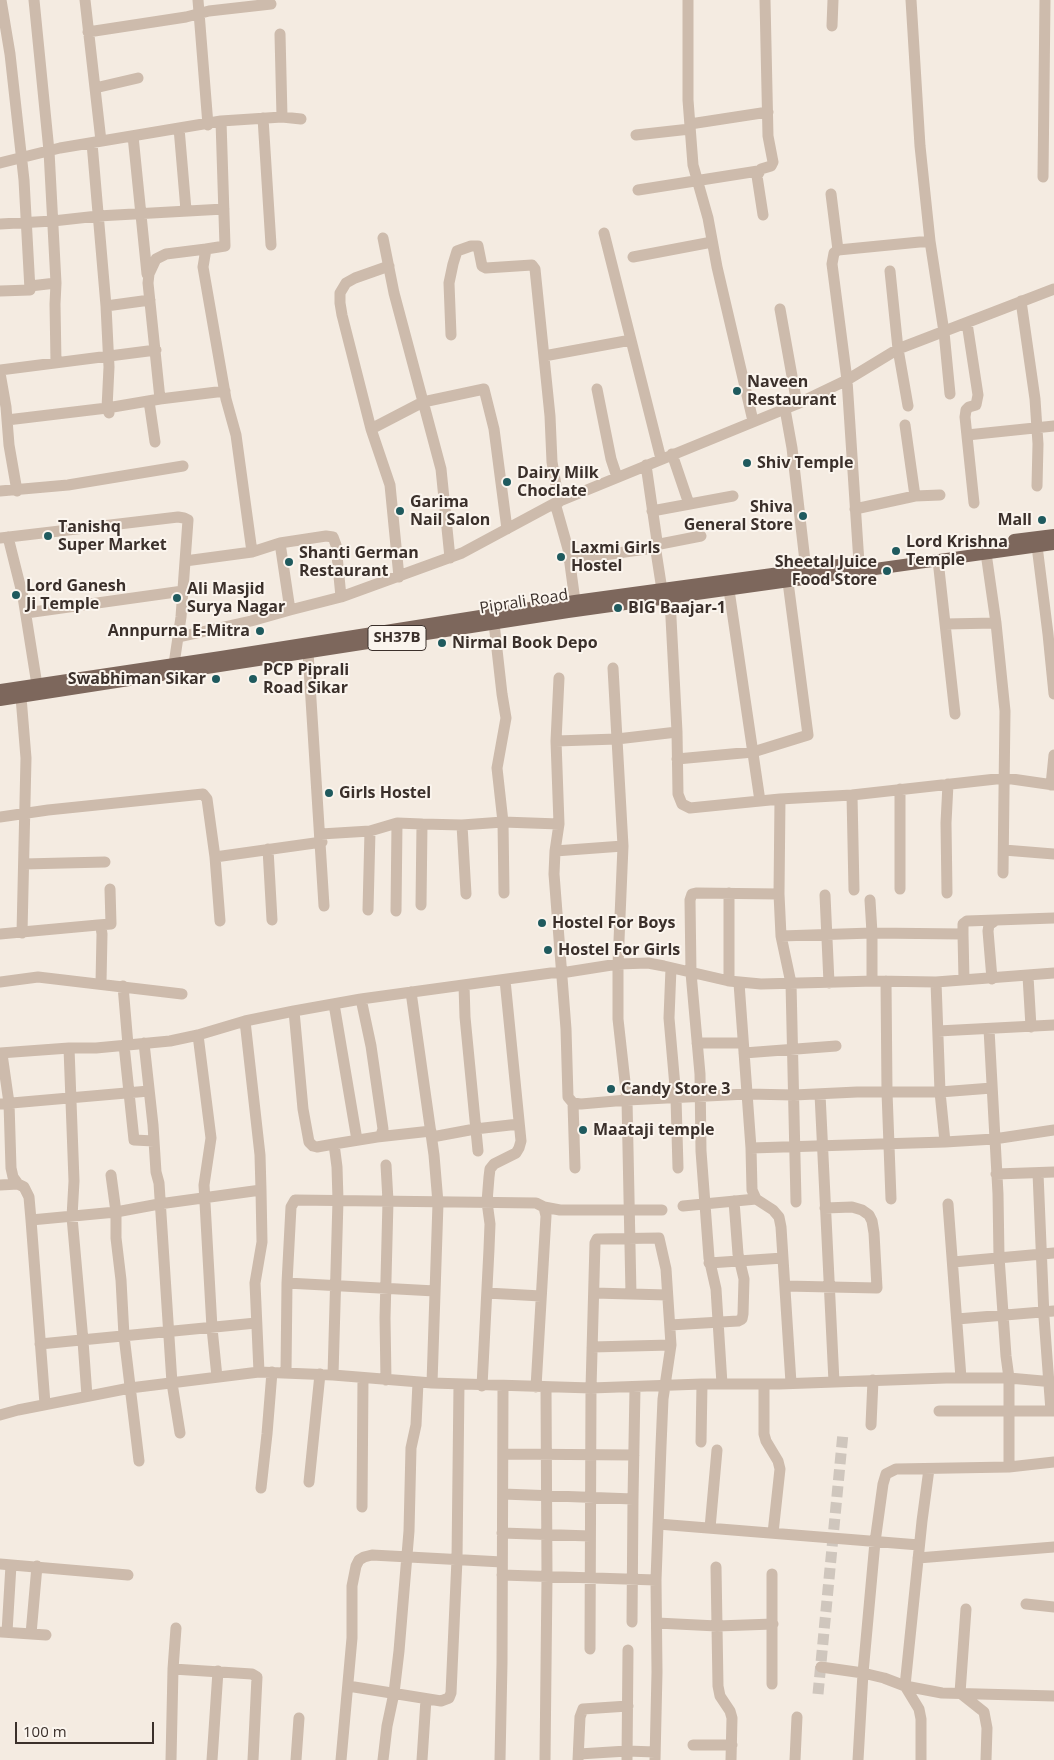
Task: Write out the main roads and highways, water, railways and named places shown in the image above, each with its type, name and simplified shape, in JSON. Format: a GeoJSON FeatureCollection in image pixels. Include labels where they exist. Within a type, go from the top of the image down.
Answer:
{"type":"FeatureCollection","features":[{"type":"Feature","properties":{"kind":"main road"},"geometry":{"type":"LineString","coordinates":[[0,690],[575,601],[666,594],[806,570],[1054,535]]}},
{"type":"Feature","properties":{"kind":"main road","name":"Piprali Road"},"geometry":{"type":"LineString","coordinates":[[0,700],[494,623],[666,594],[729,590],[1054,544]]}},
{"type":"Feature","properties":{"kind":"tunnel"},"geometry":{"type":"LineString","coordinates":[[818,1694],[843,1433]]}},
{"type":"Feature","properties":{"kind":"place","name":"Naveen Restaurant"},"geometry":{"type":"Point","coordinates":[737,391]}},
{"type":"Feature","properties":{"kind":"place","name":"Shiv Temple"},"geometry":{"type":"Point","coordinates":[747,463]}},
{"type":"Feature","properties":{"kind":"place","name":"Dairy Milk Choclate"},"geometry":{"type":"Point","coordinates":[507,482]}},
{"type":"Feature","properties":{"kind":"place","name":"Garima Nail Salon"},"geometry":{"type":"Point","coordinates":[400,511]}},
{"type":"Feature","properties":{"kind":"place","name":"Shiva General Store"},"geometry":{"type":"Point","coordinates":[803,516]}},
{"type":"Feature","properties":{"kind":"place","name":"Mall"},"geometry":{"type":"Point","coordinates":[1042,520]}},
{"type":"Feature","properties":{"kind":"place","name":"Tanishq Super Market"},"geometry":{"type":"Point","coordinates":[48,536]}},
{"type":"Feature","properties":{"kind":"place","name":"Lord Krishna Temple"},"geometry":{"type":"Point","coordinates":[896,551]}},
{"type":"Feature","properties":{"kind":"place","name":"Laxmi Girls Hostel"},"geometry":{"type":"Point","coordinates":[561,557]}},
{"type":"Feature","properties":{"kind":"place","name":"Shanti German Restaurant"},"geometry":{"type":"Point","coordinates":[289,562]}},
{"type":"Feature","properties":{"kind":"place","name":"Sheetal Juice Food Store"},"geometry":{"type":"Point","coordinates":[887,571]}},
{"type":"Feature","properties":{"kind":"place","name":"Lord Ganesh Ji Temple"},"geometry":{"type":"Point","coordinates":[16,595]}},
{"type":"Feature","properties":{"kind":"place","name":"Ali Masjid Surya Nagar"},"geometry":{"type":"Point","coordinates":[177,598]}},
{"type":"Feature","properties":{"kind":"place","name":"BIG Baajar-1"},"geometry":{"type":"Point","coordinates":[618,608]}},
{"type":"Feature","properties":{"kind":"place","name":"Annpurna E-Mitra"},"geometry":{"type":"Point","coordinates":[260,631]}},
{"type":"Feature","properties":{"kind":"place","name":"Nirmal Book Depo"},"geometry":{"type":"Point","coordinates":[442,643]}},
{"type":"Feature","properties":{"kind":"place","name":"Swabhiman Sikar"},"geometry":{"type":"Point","coordinates":[216,679]}},
{"type":"Feature","properties":{"kind":"place","name":"PCP Piprali Road Sikar"},"geometry":{"type":"Point","coordinates":[253,679]}},
{"type":"Feature","properties":{"kind":"place","name":"Girls Hostel"},"geometry":{"type":"Point","coordinates":[329,793]}},
{"type":"Feature","properties":{"kind":"place","name":"Hostel For Boys"},"geometry":{"type":"Point","coordinates":[542,923]}},
{"type":"Feature","properties":{"kind":"place","name":"Hostel For Girls"},"geometry":{"type":"Point","coordinates":[548,950]}},
{"type":"Feature","properties":{"kind":"place","name":"Candy Store 3"},"geometry":{"type":"Point","coordinates":[611,1089]}},
{"type":"Feature","properties":{"kind":"place","name":"Maataji temple"},"geometry":{"type":"Point","coordinates":[583,1130]}}]}
